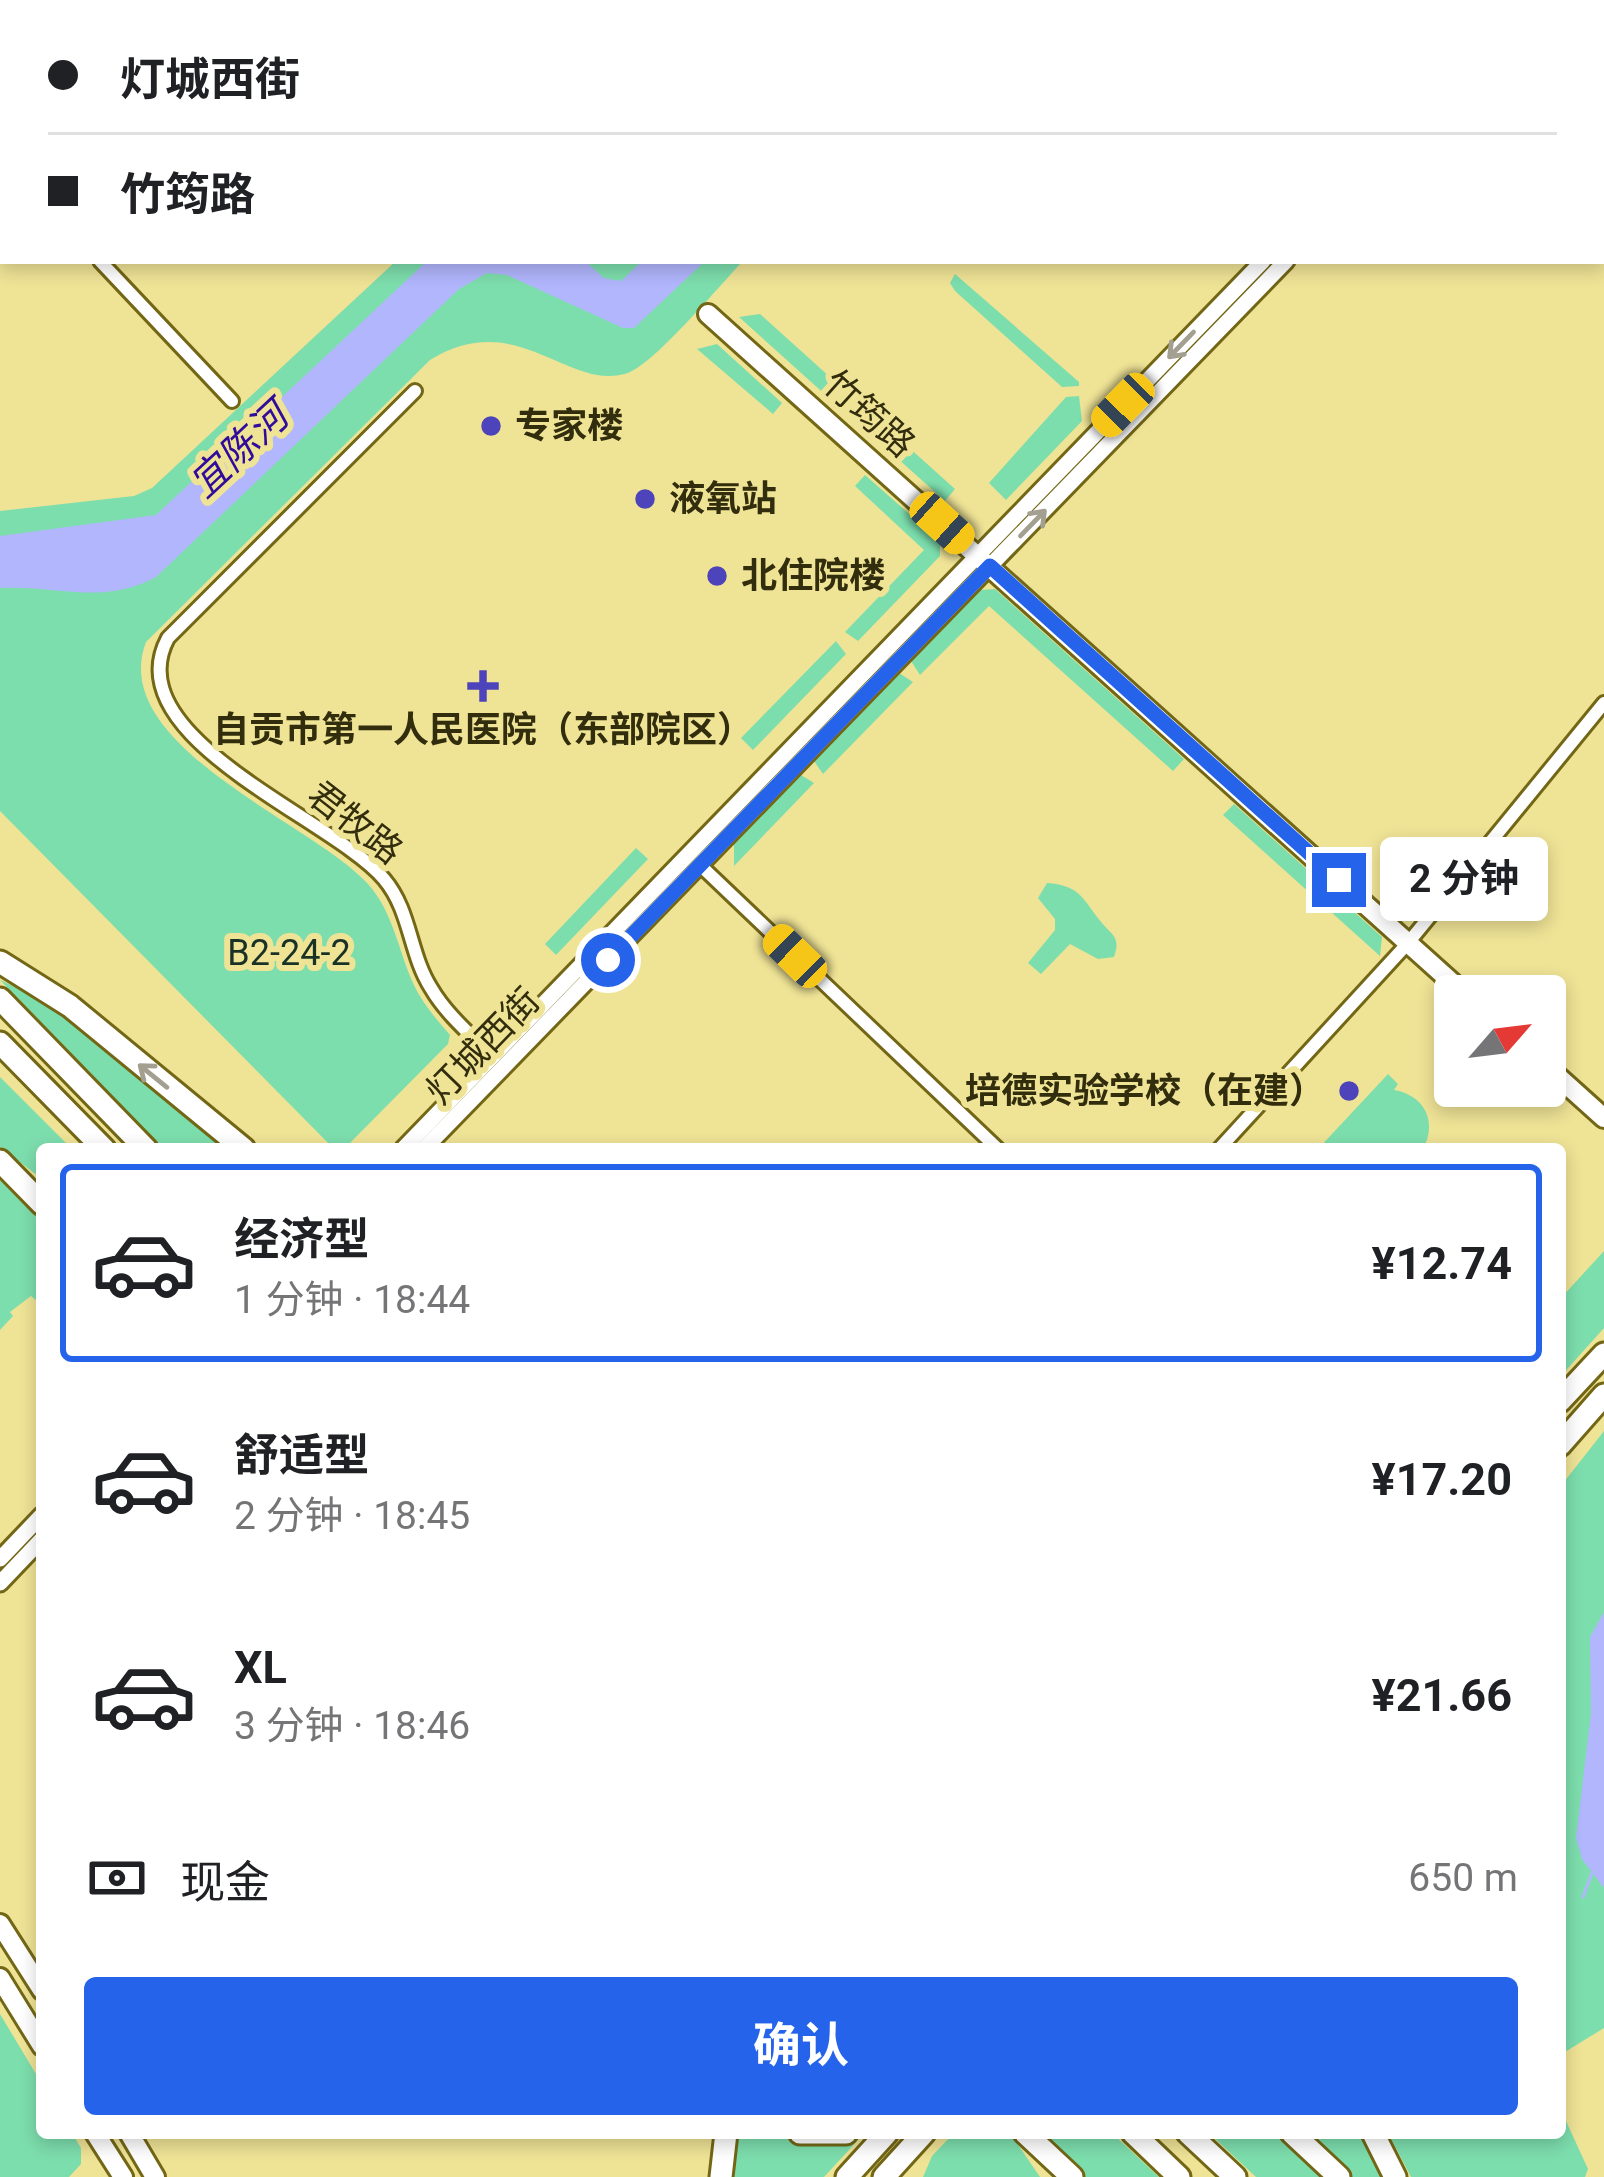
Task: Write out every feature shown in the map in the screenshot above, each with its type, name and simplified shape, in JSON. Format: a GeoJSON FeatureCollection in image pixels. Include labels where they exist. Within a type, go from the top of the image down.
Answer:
{"type":"FeatureCollection","features":[{"type":"Feature","properties":{"kind":"highway"},"geometry":{"type":"LineString","coordinates":[[0,962],[70,1006],[237,1143]]}},
{"type":"Feature","properties":{"kind":"highway"},"geometry":{"type":"LineString","coordinates":[[0,999],[140,1143]]}},
{"type":"Feature","properties":{"kind":"highway"},"geometry":{"type":"LineString","coordinates":[[0,1043],[98,1143]]}},
{"type":"Feature","properties":{"kind":"highway"},"geometry":{"type":"LineString","coordinates":[[4,1165],[36,1188]]}},
{"type":"Feature","properties":{"kind":"highway"},"geometry":{"type":"LineString","coordinates":[[4,1165],[36,1198]]}},
{"type":"Feature","properties":{"kind":"highway"},"geometry":{"type":"LineString","coordinates":[[1566,1395],[1604,1354]]}},
{"type":"Feature","properties":{"kind":"highway"},"geometry":{"type":"LineString","coordinates":[[1566,1438],[1604,1395]]}},
{"type":"Feature","properties":{"kind":"highway"},"geometry":{"type":"LineString","coordinates":[[721,2177],[725,2139]]}},
{"type":"Feature","properties":{"kind":"highway"},"geometry":{"type":"LineString","coordinates":[[847,2177],[882,2139]]}},
{"type":"Feature","properties":{"kind":"highway"},"geometry":{"type":"LineString","coordinates":[[884,2177],[921,2139]]}},
{"type":"Feature","properties":{"kind":"highway"},"geometry":{"type":"LineString","coordinates":[[912,2177],[925,2139]]}},
{"type":"Feature","properties":{"kind":"highway"},"geometry":{"type":"LineString","coordinates":[[1029,2139],[1049,2177]]}},
{"type":"Feature","properties":{"kind":"highway"},"geometry":{"type":"LineString","coordinates":[[1031,2139],[1072,2177]]}},
{"type":"Feature","properties":{"kind":"highway"},"geometry":{"type":"LineString","coordinates":[[1139,2139],[1180,2177]]}},
{"type":"Feature","properties":{"kind":"highway"},"geometry":{"type":"LineString","coordinates":[[1194,2139],[1235,2177]]}},
{"type":"Feature","properties":{"kind":"highway"},"geometry":{"type":"LineString","coordinates":[[1299,2139],[1340,2177]]}},
{"type":"Feature","properties":{"kind":"highway"},"geometry":{"type":"LineString","coordinates":[[1376,2139],[1395,2177]]}},
{"type":"Feature","properties":{"kind":"main road","name":"竹筠路"},"geometry":{"type":"LineString","coordinates":[[708,314],[1444,975]]}},
{"type":"Feature","properties":{"kind":"main road"},"geometry":{"type":"LineString","coordinates":[[1566,1084],[1604,1118]]}},
{"type":"Feature","properties":{"kind":"main road"},"geometry":{"type":"LineString","coordinates":[[0,1924],[36,1981]]}},
{"type":"Feature","properties":{"kind":"main road"},"geometry":{"type":"LineString","coordinates":[[0,1978],[36,2036]]}},
{"type":"Feature","properties":{"kind":"main road"},"geometry":{"type":"LineString","coordinates":[[99,2139],[123,2177]]}},
{"type":"Feature","properties":{"kind":"main road"},"geometry":{"type":"LineString","coordinates":[[133,2139],[155,2177]]}},
{"type":"Feature","properties":{"kind":"street"},"geometry":{"type":"LineString","coordinates":[[103,264],[232,401]]}},
{"type":"Feature","properties":{"kind":"street","name":"灯城西街"},"geometry":{"type":"LineString","coordinates":[[430,1143],[700,865],[1260,264]]}},
{"type":"Feature","properties":{"kind":"street","name":"灯城西街"},"geometry":{"type":"LineString","coordinates":[[409,1143],[1283,264]]}},
{"type":"Feature","properties":{"kind":"street","name":"君牧路"},"geometry":{"type":"LineString","coordinates":[[415,391],[168,638],[157,659],[160,686],[224,766],[333,836],[380,874],[403,910],[430,988],[492,1056]]}},
{"type":"Feature","properties":{"kind":"street"},"geometry":{"type":"LineString","coordinates":[[1225,1143],[1408,943],[1604,703]]}},
{"type":"Feature","properties":{"kind":"street"},"geometry":{"type":"LineString","coordinates":[[700,865],[992,1143]]}},
{"type":"Feature","properties":{"kind":"street"},"geometry":{"type":"LineString","coordinates":[[0,1559],[36,1521]]}},
{"type":"Feature","properties":{"kind":"street"},"geometry":{"type":"LineString","coordinates":[[0,1582],[36,1545]]}},
{"type":"Feature","properties":{"kind":"green space","name":"B2-24-2"},"geometry":{"type":"Polygon","coordinates":[[[393,264],[740,264],[670,339],[628,373],[584,372],[516,346],[490,342],[461,346],[430,360],[146,642],[142,680],[156,715],[222,780],[342,861],[368,884],[389,919],[417,990],[450,1035],[448,1044],[350,1143],[328,1143],[0,811],[0,511],[134,496],[152,488],[393,264]]]}},
{"type":"Feature","properties":{"kind":"green space"},"geometry":{"type":"Polygon","coordinates":[[[955,274],[1079,386],[1062,387],[955,291],[950,283],[955,274]]]}},
{"type":"Feature","properties":{"kind":"green space"},"geometry":{"type":"Polygon","coordinates":[[[760,314],[841,387],[830,399],[739,317],[760,314]]]}},
{"type":"Feature","properties":{"kind":"green space"},"geometry":{"type":"Polygon","coordinates":[[[717,344],[782,403],[773,414],[697,349],[717,344]]]}},
{"type":"Feature","properties":{"kind":"green space"},"geometry":{"type":"Polygon","coordinates":[[[847,392],[955,489],[945,501],[837,404],[847,392]]]}},
{"type":"Feature","properties":{"kind":"green space"},"geometry":{"type":"Polygon","coordinates":[[[1079,396],[1082,421],[1006,500],[989,483],[1066,397],[1079,396]]]}},
{"type":"Feature","properties":{"kind":"green space"},"geometry":{"type":"Polygon","coordinates":[[[865,475],[940,541],[940,556],[858,641],[845,632],[924,550],[855,486],[865,475]]]}},
{"type":"Feature","properties":{"kind":"green space"},"geometry":{"type":"Polygon","coordinates":[[[995,589],[1184,759],[1173,771],[989,606],[920,675],[911,661],[980,590],[995,589]]]}},
{"type":"Feature","properties":{"kind":"green space"},"geometry":{"type":"Polygon","coordinates":[[[836,641],[846,654],[753,750],[741,738],[836,641]]]}},
{"type":"Feature","properties":{"kind":"green space"},"geometry":{"type":"Polygon","coordinates":[[[899,673],[913,682],[823,774],[814,761],[899,673]]]}},
{"type":"Feature","properties":{"kind":"green space"},"geometry":{"type":"Polygon","coordinates":[[[801,775],[814,783],[734,866],[734,843],[801,775]]]}},
{"type":"Feature","properties":{"kind":"green space"},"geometry":{"type":"Polygon","coordinates":[[[1234,804],[1382,937],[1380,956],[1223,815],[1234,804]]]}},
{"type":"Feature","properties":{"kind":"green space"},"geometry":{"type":"Polygon","coordinates":[[[636,848],[648,859],[556,955],[545,944],[636,848]]]}},
{"type":"Feature","properties":{"kind":"green space"},"geometry":{"type":"Polygon","coordinates":[[[1047,883],[1068,887],[1081,896],[1114,937],[1114,957],[1098,959],[1070,944],[1041,974],[1028,963],[1055,930],[1055,919],[1038,898],[1047,883]]]}},
{"type":"Feature","properties":{"kind":"green space"},"geometry":{"type":"Polygon","coordinates":[[[0,980],[44,1000],[218,1143],[158,1143],[0,980]]]}},
{"type":"Feature","properties":{"kind":"green space"},"geometry":{"type":"Polygon","coordinates":[[[1388,1074],[1398,1084],[1394,1090],[1413,1097],[1428,1119],[1425,1143],[1324,1143],[1388,1074]]]}},
{"type":"Feature","properties":{"kind":"green space"},"geometry":{"type":"Polygon","coordinates":[[[0,1077],[66,1143],[36,1143],[36,1174],[0,1147],[0,1077]]]}},
{"type":"Feature","properties":{"kind":"green space"},"geometry":{"type":"Polygon","coordinates":[[[0,1180],[36,1217],[36,1300],[31,1296],[10,1312],[13,1316],[0,1330],[0,1180]]]}},
{"type":"Feature","properties":{"kind":"green space"},"geometry":{"type":"Polygon","coordinates":[[[1604,1251],[1604,1328],[1566,1370],[1566,1292],[1604,1251]]]}},
{"type":"Feature","properties":{"kind":"green space"},"geometry":{"type":"Polygon","coordinates":[[[1604,1431],[1604,2028],[1566,2051],[1566,1479],[1604,1431]]]}},
{"type":"Feature","properties":{"kind":"green space"},"geometry":{"type":"Polygon","coordinates":[[[0,2014],[36,2074],[36,2139],[76,2139],[81,2164],[69,2177],[0,2177],[0,2014]]]}},
{"type":"Feature","properties":{"kind":"green space"},"geometry":{"type":"Polygon","coordinates":[[[1566,2121],[1588,2169],[1585,2177],[1411,2177],[1391,2139],[1566,2139],[1566,2121]]]}},
{"type":"Feature","properties":{"kind":"green space"},"geometry":{"type":"Polygon","coordinates":[[[734,2139],[828,2143],[859,2139],[824,2177],[730,2177],[734,2139]]]}},
{"type":"Feature","properties":{"kind":"green space"},"geometry":{"type":"Polygon","coordinates":[[[948,2139],[1014,2139],[1040,2177],[923,2177],[932,2156],[948,2139]]]}},
{"type":"Feature","properties":{"kind":"green space"},"geometry":{"type":"Polygon","coordinates":[[[1042,2139],[1118,2139],[1159,2177],[1083,2177],[1042,2139]]]}},
{"type":"Feature","properties":{"kind":"green space"},"geometry":{"type":"Polygon","coordinates":[[[1215,2139],[1288,2139],[1329,2177],[1256,2177],[1215,2139]]]}},
{"type":"Feature","properties":{"kind":"green space"},"geometry":{"type":"Polygon","coordinates":[[[1309,2139],[1365,2139],[1383,2177],[1350,2177],[1309,2139]]]}},
{"type":"Feature","properties":{"kind":"water","name":"宜陈河"},"geometry":{"type":"Polygon","coordinates":[[[424,264],[588,264],[604,278],[621,281],[639,264],[702,264],[634,328],[623,328],[507,275],[487,273],[459,289],[156,577],[117,591],[0,588],[0,536],[156,515],[424,264]]]}},
{"type":"Feature","properties":{"kind":"water"},"geometry":{"type":"Polygon","coordinates":[[[1604,1612],[1604,1888],[1582,1859],[1576,1838],[1591,1713],[1590,1637],[1604,1612]]]}},
{"type":"Feature","properties":{"kind":"waterway"},"geometry":{"type":"LineString","coordinates":[[1583,1897],[1592,1873]]}},
{"type":"Feature","properties":{"kind":"place","name":"专家楼"},"geometry":{"type":"Point","coordinates":[491,426]}},
{"type":"Feature","properties":{"kind":"place","name":"液氧站"},"geometry":{"type":"Point","coordinates":[645,499]}},
{"type":"Feature","properties":{"kind":"place","name":"北住院楼"},"geometry":{"type":"Point","coordinates":[717,576]}},
{"type":"Feature","properties":{"kind":"place","name":"自贡市第一人民医院（东部院区）"},"geometry":{"type":"Point","coordinates":[483,686]}},
{"type":"Feature","properties":{"kind":"place","name":"培德实验学校（在建）"},"geometry":{"type":"Point","coordinates":[1349,1091]}},
{"type":"Feature","properties":{"kind":"route"},"geometry":{"type":"LineString","coordinates":[[608,960],[990,566],[1339,880]]}}]}
